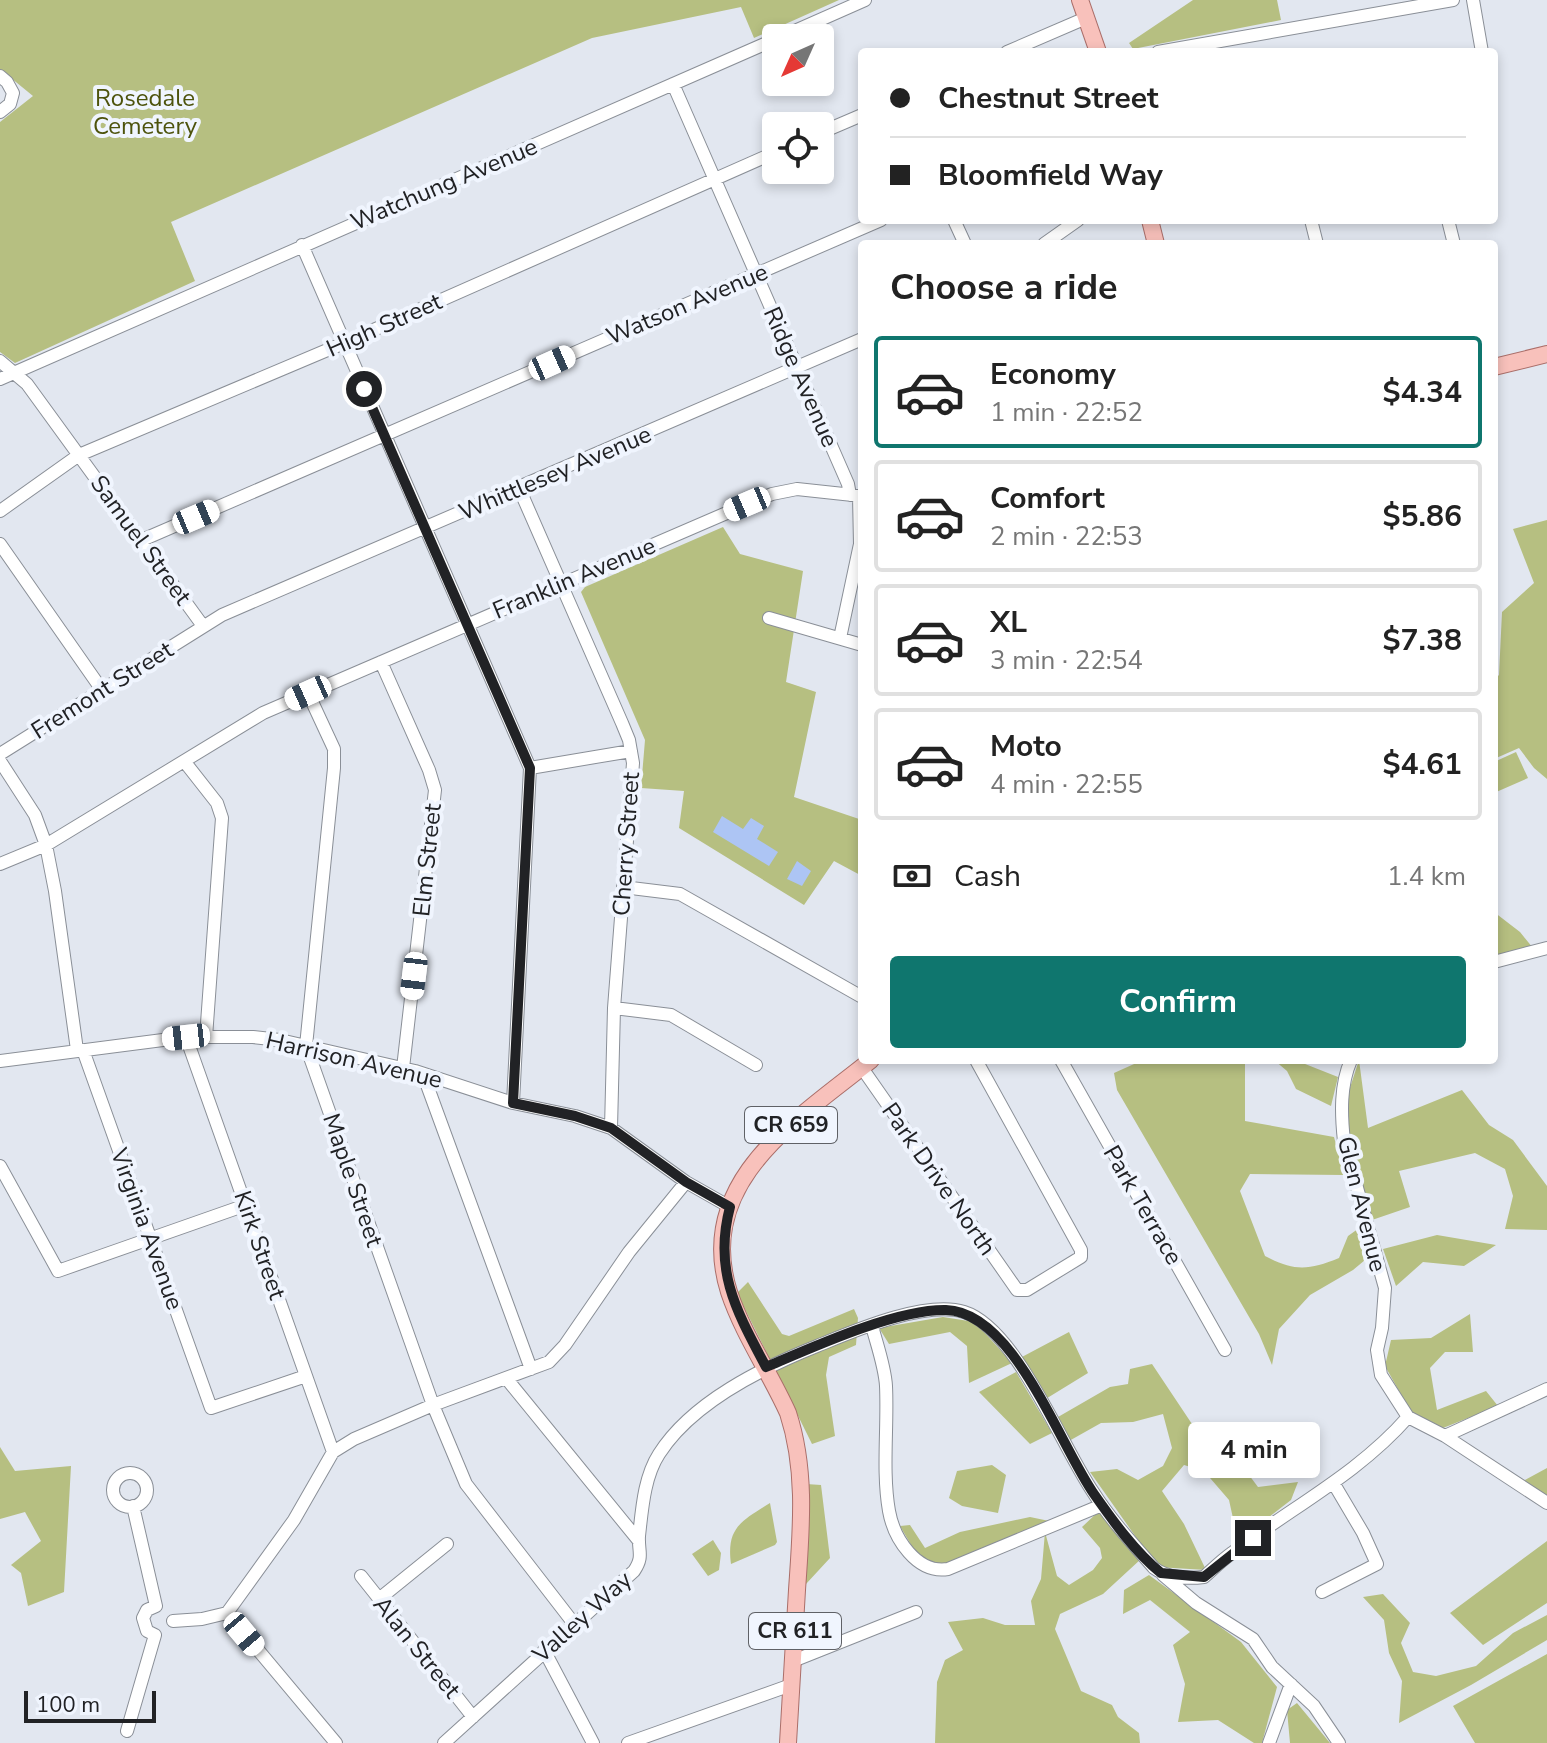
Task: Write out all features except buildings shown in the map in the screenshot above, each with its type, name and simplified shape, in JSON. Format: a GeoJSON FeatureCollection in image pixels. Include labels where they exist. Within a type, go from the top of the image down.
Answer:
{"type":"FeatureCollection","features":[{"type":"Feature","properties":{"kind":"main road"},"geometry":{"type":"LineString","coordinates":[[1080,0],[1097,48]]}},
{"type":"Feature","properties":{"kind":"main road"},"geometry":{"type":"LineString","coordinates":[[1498,366],[1547,354]]}},
{"type":"Feature","properties":{"kind":"main road","name":"CR 659"},"geometry":{"type":"LineString","coordinates":[[730,1207],[741,1179],[762,1150],[867,1064]]}},
{"type":"Feature","properties":{"kind":"main road","name":"CR 611"},"geometry":{"type":"LineString","coordinates":[[730,1207],[724,1234],[725,1272],[737,1311],[792,1424],[800,1467],[801,1519],[788,1743]]}},
{"type":"Feature","properties":{"kind":"street","name":"Watchung Avenue"},"geometry":{"type":"LineString","coordinates":[[809,24],[865,0]]}},
{"type":"Feature","properties":{"kind":"street"},"geometry":{"type":"LineString","coordinates":[[1181,48],[1453,0]]}},
{"type":"Feature","properties":{"kind":"street"},"geometry":{"type":"LineString","coordinates":[[1473,0],[1481,48]]}},
{"type":"Feature","properties":{"kind":"street"},"geometry":{"type":"LineString","coordinates":[[1016,48],[1086,18]]}},
{"type":"Feature","properties":{"kind":"street","name":"Watchung Avenue"},"geometry":{"type":"LineString","coordinates":[[0,379],[762,45]]}},
{"type":"Feature","properties":{"kind":"street"},"geometry":{"type":"LineString","coordinates":[[0,76],[10,86],[13,97],[0,112]]}},
{"type":"Feature","properties":{"kind":"street","name":"Ridge Avenue"},"geometry":{"type":"LineString","coordinates":[[673,84],[848,484],[857,496]]}},
{"type":"Feature","properties":{"kind":"street"},"geometry":{"type":"LineString","coordinates":[[834,127],[858,117]]}},
{"type":"Feature","properties":{"kind":"street","name":"High Street"},"geometry":{"type":"LineString","coordinates":[[0,511],[79,455],[344,343],[762,158]]}},
{"type":"Feature","properties":{"kind":"street","name":"Watson Avenue"},"geometry":{"type":"LineString","coordinates":[[142,540],[872,224]]}},
{"type":"Feature","properties":{"kind":"street"},"geometry":{"type":"LineString","coordinates":[[1050,240],[1072,224]]}},
{"type":"Feature","properties":{"kind":"street"},"geometry":{"type":"LineString","coordinates":[[302,245],[530,768],[513,1103]]}},
{"type":"Feature","properties":{"kind":"street","name":"Whittlesey Avenue"},"geometry":{"type":"LineString","coordinates":[[203,626],[222,615],[858,341]]}},
{"type":"Feature","properties":{"kind":"street","name":"Samuel Street"},"geometry":{"type":"LineString","coordinates":[[0,361],[15,372],[79,455],[203,626]]}},
{"type":"Feature","properties":{"kind":"street","name":"Cherry Street"},"geometry":{"type":"LineString","coordinates":[[519,488],[622,723],[633,763],[614,1008],[611,1128]]}},
{"type":"Feature","properties":{"kind":"street","name":"Franklin Avenue"},"geometry":{"type":"LineString","coordinates":[[0,864],[46,845],[263,713],[560,584],[772,494],[797,489],[857,496]]}},
{"type":"Feature","properties":{"kind":"street"},"geometry":{"type":"LineString","coordinates":[[0,544],[102,690]]}},
{"type":"Feature","properties":{"kind":"street","name":"Ridge Avenue"},"geometry":{"type":"LineString","coordinates":[[840,638],[858,553]]}},
{"type":"Feature","properties":{"kind":"street"},"geometry":{"type":"LineString","coordinates":[[769,618],[858,644]]}},
{"type":"Feature","properties":{"kind":"street","name":"Fremont Street"},"geometry":{"type":"LineString","coordinates":[[0,754],[203,626]]}},
{"type":"Feature","properties":{"kind":"street","name":"Elm Street"},"geometry":{"type":"LineString","coordinates":[[381,662],[435,790],[403,1068]]}},
{"type":"Feature","properties":{"kind":"street","name":"Maple Street"},"geometry":{"type":"LineString","coordinates":[[308,693],[334,749],[334,758],[306,1046],[433,1405],[466,1484],[575,1625]]}},
{"type":"Feature","properties":{"kind":"street"},"geometry":{"type":"LineString","coordinates":[[530,768],[631,751]]}},
{"type":"Feature","properties":{"kind":"street","name":"Virginia Avenue"},"geometry":{"type":"LineString","coordinates":[[0,761],[35,815],[46,845],[80,1050],[211,1408],[306,1376]]}},
{"type":"Feature","properties":{"kind":"street"},"geometry":{"type":"LineString","coordinates":[[184,761],[217,803],[222,818],[206,1037]]}},
{"type":"Feature","properties":{"kind":"street"},"geometry":{"type":"LineString","coordinates":[[623,887],[680,894],[858,995]]}},
{"type":"Feature","properties":{"kind":"street"},"geometry":{"type":"LineString","coordinates":[[1498,961],[1547,948]]}},
{"type":"Feature","properties":{"kind":"street"},"geometry":{"type":"LineString","coordinates":[[614,1008],[671,1015],[756,1065]]}},
{"type":"Feature","properties":{"kind":"street","name":"Harrison Avenue"},"geometry":{"type":"LineString","coordinates":[[0,1061],[186,1037],[253,1037],[306,1046],[403,1068],[513,1103],[575,1116],[611,1128],[686,1182],[730,1207]]}},
{"type":"Feature","properties":{"kind":"street","name":"Kirk Street"},"geometry":{"type":"LineString","coordinates":[[186,1037],[333,1452]]}},
{"type":"Feature","properties":{"kind":"street","name":"Park Drive North"},"geometry":{"type":"LineString","coordinates":[[867,1064],[1017,1290],[1027,1290],[1081,1257],[1081,1250],[978,1064]]}},
{"type":"Feature","properties":{"kind":"street","name":"Park Terrace"},"geometry":{"type":"LineString","coordinates":[[1063,1064],[1225,1350]]}},
{"type":"Feature","properties":{"kind":"street","name":"Glen Avenue"},"geometry":{"type":"LineString","coordinates":[[1350,1064],[1343,1092],[1344,1141],[1385,1288],[1377,1350],[1381,1375],[1408,1417]]}},
{"type":"Feature","properties":{"kind":"street"},"geometry":{"type":"LineString","coordinates":[[423,1074],[531,1369]]}},
{"type":"Feature","properties":{"kind":"street"},"geometry":{"type":"LineString","coordinates":[[0,1166],[58,1271],[246,1205]]}},
{"type":"Feature","properties":{"kind":"street"},"geometry":{"type":"LineString","coordinates":[[173,1621],[227,1613],[294,1520],[333,1452],[354,1439],[433,1405],[545,1365],[555,1356],[629,1252],[686,1182]]}},
{"type":"Feature","properties":{"kind":"street","name":"Valley Way"},"geometry":{"type":"LineString","coordinates":[[444,1743],[634,1571],[641,1561],[639,1541],[647,1482],[658,1455],[697,1412],[766,1367],[872,1326],[919,1313],[944,1310],[964,1312],[1000,1337],[1018,1362],[1102,1505],[1139,1551],[1196,1603],[1253,1639],[1272,1667],[1314,1706],[1339,1743]]}},
{"type":"Feature","properties":{"kind":"street"},"geometry":{"type":"LineString","coordinates":[[872,1326],[886,1382],[889,1512],[899,1538],[915,1561],[936,1571],[948,1569],[1102,1505]]}},
{"type":"Feature","properties":{"kind":"street"},"geometry":{"type":"LineString","coordinates":[[506,1378],[639,1541]]}},
{"type":"Feature","properties":{"kind":"street"},"geometry":{"type":"LineString","coordinates":[[1445,1436],[1547,1389]]}},
{"type":"Feature","properties":{"kind":"street"},"geometry":{"type":"LineString","coordinates":[[1161,1573],[1204,1577],[1231,1554],[1334,1484],[1384,1444],[1408,1417],[1445,1436],[1547,1503]]}},
{"type":"Feature","properties":{"kind":"street"},"geometry":{"type":"LineString","coordinates":[[1322,1592],[1377,1564],[1334,1484]]}},
{"type":"Feature","properties":{"kind":"street"},"geometry":{"type":"LineString","coordinates":[[133,1506],[156,1606]]}},
{"type":"Feature","properties":{"kind":"street"},"geometry":{"type":"LineString","coordinates":[[379,1599],[447,1544]]}},
{"type":"Feature","properties":{"kind":"street","name":"Alan Street"},"geometry":{"type":"LineString","coordinates":[[361,1576],[473,1717]]}},
{"type":"Feature","properties":{"kind":"street"},"geometry":{"type":"LineString","coordinates":[[156,1606],[166,1608],[173,1621],[169,1630],[155,1635],[147,1631],[143,1622],[145,1613],[156,1606]]}},
{"type":"Feature","properties":{"kind":"street"},"geometry":{"type":"LineString","coordinates":[[793,1661],[916,1612]]}},
{"type":"Feature","properties":{"kind":"street"},"geometry":{"type":"LineString","coordinates":[[227,1613],[336,1743]]}},
{"type":"Feature","properties":{"kind":"street"},"geometry":{"type":"LineString","coordinates":[[127,1731],[155,1635]]}},
{"type":"Feature","properties":{"kind":"street"},"geometry":{"type":"LineString","coordinates":[[544,1650],[593,1743]]}},
{"type":"Feature","properties":{"kind":"street"},"geometry":{"type":"LineString","coordinates":[[1269,1743],[1291,1684]]}},
{"type":"Feature","properties":{"kind":"street"},"geometry":{"type":"LineString","coordinates":[[628,1743],[791,1685]]}},
{"type":"Feature","properties":{"kind":"green space","name":"Rosedale Cemetery"},"geometry":{"type":"Polygon","coordinates":[[[0,0],[839,0],[785,24],[762,24],[762,34],[754,38],[741,7],[592,38],[171,222],[195,281],[15,363],[0,352],[0,122],[33,96],[0,69],[0,0]]]}},
{"type":"Feature","properties":{"kind":"green space"},"geometry":{"type":"Polygon","coordinates":[[[1193,0],[1277,0],[1281,20],[1138,48],[1132,48],[1129,43],[1193,0]]]}},
{"type":"Feature","properties":{"kind":"green space"},"geometry":{"type":"Polygon","coordinates":[[[1547,520],[1547,779],[1519,748],[1498,757],[1502,612],[1534,583],[1513,529],[1547,520]]]}},
{"type":"Feature","properties":{"kind":"green space"},"geometry":{"type":"Polygon","coordinates":[[[723,527],[740,554],[803,571],[786,682],[816,692],[794,797],[858,819],[858,874],[834,861],[804,905],[679,828],[684,791],[641,788],[645,740],[581,592],[585,587],[723,527]]]}},
{"type":"Feature","properties":{"kind":"green space"},"geometry":{"type":"Polygon","coordinates":[[[1516,752],[1528,778],[1498,791],[1498,760],[1516,752]]]}},
{"type":"Feature","properties":{"kind":"green space"},"geometry":{"type":"Polygon","coordinates":[[[1498,915],[1520,932],[1533,948],[1498,957],[1498,915]]]}},
{"type":"Feature","properties":{"kind":"green space"},"geometry":{"type":"Polygon","coordinates":[[[1134,1064],[1245,1064],[1245,1121],[1334,1137],[1344,1175],[1250,1174],[1240,1191],[1265,1256],[1294,1267],[1319,1265],[1339,1258],[1348,1236],[1362,1226],[1371,1255],[1353,1270],[1310,1295],[1279,1329],[1272,1365],[1259,1334],[1117,1090],[1114,1073],[1134,1064]]]}},
{"type":"Feature","properties":{"kind":"green space"},"geometry":{"type":"Polygon","coordinates":[[[1279,1064],[1305,1064],[1338,1077],[1331,1106],[1296,1089],[1287,1071],[1279,1064]]]}},
{"type":"Feature","properties":{"kind":"green space"},"geometry":{"type":"Polygon","coordinates":[[[1358,1064],[1368,1128],[1462,1090],[1489,1125],[1513,1140],[1547,1186],[1547,1230],[1505,1229],[1513,1196],[1505,1169],[1475,1153],[1399,1171],[1410,1207],[1372,1220],[1346,1138],[1345,1103],[1358,1064]]]}},
{"type":"Feature","properties":{"kind":"green space"},"geometry":{"type":"Polygon","coordinates":[[[1437,1235],[1496,1245],[1464,1266],[1423,1262],[1396,1286],[1383,1249],[1437,1235]]]}},
{"type":"Feature","properties":{"kind":"green space"},"geometry":{"type":"Polygon","coordinates":[[[748,1282],[782,1334],[789,1336],[854,1309],[858,1318],[856,1345],[829,1357],[826,1375],[835,1436],[812,1444],[737,1293],[748,1282]]]}},
{"type":"Feature","properties":{"kind":"green space"},"geometry":{"type":"Polygon","coordinates":[[[1470,1314],[1473,1352],[1445,1352],[1430,1368],[1437,1410],[1486,1391],[1498,1406],[1443,1428],[1413,1416],[1385,1366],[1391,1340],[1431,1338],[1470,1314]]]}},
{"type":"Feature","properties":{"kind":"green space"},"geometry":{"type":"Polygon","coordinates":[[[943,1317],[975,1322],[1012,1363],[969,1383],[967,1346],[950,1332],[889,1344],[879,1328],[943,1317]]]}},
{"type":"Feature","properties":{"kind":"green space"},"geometry":{"type":"Polygon","coordinates":[[[1069,1332],[1088,1373],[1044,1400],[1020,1358],[1069,1332]]]}},
{"type":"Feature","properties":{"kind":"green space"},"geometry":{"type":"Polygon","coordinates":[[[1152,1364],[1194,1427],[1246,1471],[1258,1487],[1298,1482],[1291,1500],[1238,1541],[1229,1500],[1204,1471],[1184,1465],[1162,1491],[1184,1524],[1206,1570],[1157,1567],[1090,1472],[1117,1469],[1138,1480],[1163,1466],[1172,1448],[1163,1414],[1133,1422],[1101,1423],[1069,1441],[1058,1417],[1110,1387],[1128,1384],[1130,1369],[1152,1364]]]}},
{"type":"Feature","properties":{"kind":"green space"},"geometry":{"type":"Polygon","coordinates":[[[1016,1372],[1052,1433],[1030,1444],[979,1392],[1016,1372]]]}},
{"type":"Feature","properties":{"kind":"green space"},"geometry":{"type":"Polygon","coordinates":[[[0,1447],[15,1471],[71,1466],[64,1592],[28,1606],[21,1573],[11,1565],[41,1541],[25,1512],[0,1519],[0,1447]]]}},
{"type":"Feature","properties":{"kind":"green space"},"geometry":{"type":"Polygon","coordinates":[[[992,1465],[1006,1475],[998,1513],[962,1506],[949,1498],[957,1471],[992,1465]]]}},
{"type":"Feature","properties":{"kind":"green space"},"geometry":{"type":"Polygon","coordinates":[[[1547,1468],[1547,1496],[1521,1482],[1547,1468]]]}},
{"type":"Feature","properties":{"kind":"green space"},"geometry":{"type":"Polygon","coordinates":[[[806,1484],[821,1485],[830,1558],[806,1584],[806,1484]]]}},
{"type":"Feature","properties":{"kind":"green space"},"geometry":{"type":"Polygon","coordinates":[[[770,1503],[777,1542],[731,1564],[731,1541],[738,1526],[770,1503]]]}},
{"type":"Feature","properties":{"kind":"green space"},"geometry":{"type":"Polygon","coordinates":[[[1098,1512],[1141,1559],[1103,1594],[1060,1614],[1055,1629],[1081,1691],[1112,1705],[1118,1717],[1139,1733],[1140,1743],[935,1743],[937,1682],[945,1660],[963,1650],[948,1622],[983,1618],[1005,1625],[1035,1625],[1031,1601],[1041,1579],[1045,1532],[1057,1576],[1069,1585],[1093,1570],[1102,1558],[1100,1548],[1082,1527],[1098,1512]]]}},
{"type":"Feature","properties":{"kind":"green space"},"geometry":{"type":"Polygon","coordinates":[[[1030,1517],[1054,1522],[938,1567],[917,1555],[900,1526],[910,1525],[925,1548],[960,1532],[1030,1517]]]}},
{"type":"Feature","properties":{"kind":"green space"},"geometry":{"type":"Polygon","coordinates":[[[713,1540],[721,1553],[719,1570],[708,1576],[692,1554],[713,1540]]]}},
{"type":"Feature","properties":{"kind":"green space"},"geometry":{"type":"Polygon","coordinates":[[[1547,1541],[1547,1603],[1483,1645],[1450,1613],[1547,1541]]]}},
{"type":"Feature","properties":{"kind":"green space"},"geometry":{"type":"Polygon","coordinates":[[[1149,1575],[1241,1642],[1277,1687],[1262,1743],[1254,1743],[1218,1720],[1178,1722],[1185,1684],[1173,1645],[1190,1632],[1150,1600],[1123,1614],[1124,1590],[1149,1575]]]}},
{"type":"Feature","properties":{"kind":"green space"},"geometry":{"type":"Polygon","coordinates":[[[1383,1594],[1410,1623],[1401,1643],[1413,1672],[1436,1676],[1476,1666],[1513,1633],[1547,1615],[1547,1640],[1399,1723],[1402,1681],[1389,1653],[1384,1620],[1363,1597],[1383,1594]]]}},
{"type":"Feature","properties":{"kind":"green space"},"geometry":{"type":"Polygon","coordinates":[[[1547,1654],[1547,1743],[1475,1743],[1453,1706],[1547,1654]]]}},
{"type":"Feature","properties":{"kind":"green space"},"geometry":{"type":"Polygon","coordinates":[[[1297,1703],[1330,1743],[1290,1743],[1287,1710],[1297,1703]]]}},
{"type":"Feature","properties":{"kind":"water"},"geometry":{"type":"Polygon","coordinates":[[[722,816],[743,829],[751,818],[764,826],[757,839],[778,852],[769,866],[713,832],[722,816]]]}},
{"type":"Feature","properties":{"kind":"water"},"geometry":{"type":"Polygon","coordinates":[[[797,861],[811,871],[802,886],[787,879],[797,861]]]}},
{"type":"Feature","properties":{"kind":"route"},"geometry":{"type":"LineString","coordinates":[[364,389],[530,768],[513,1103],[575,1116],[611,1128],[686,1182],[730,1207],[723,1255],[729,1291],[766,1367],[854,1332],[919,1313],[944,1310],[964,1312],[1000,1337],[1018,1362],[1093,1493],[1154,1568],[1161,1573],[1177,1576],[1204,1577],[1253,1538]]}}]}
